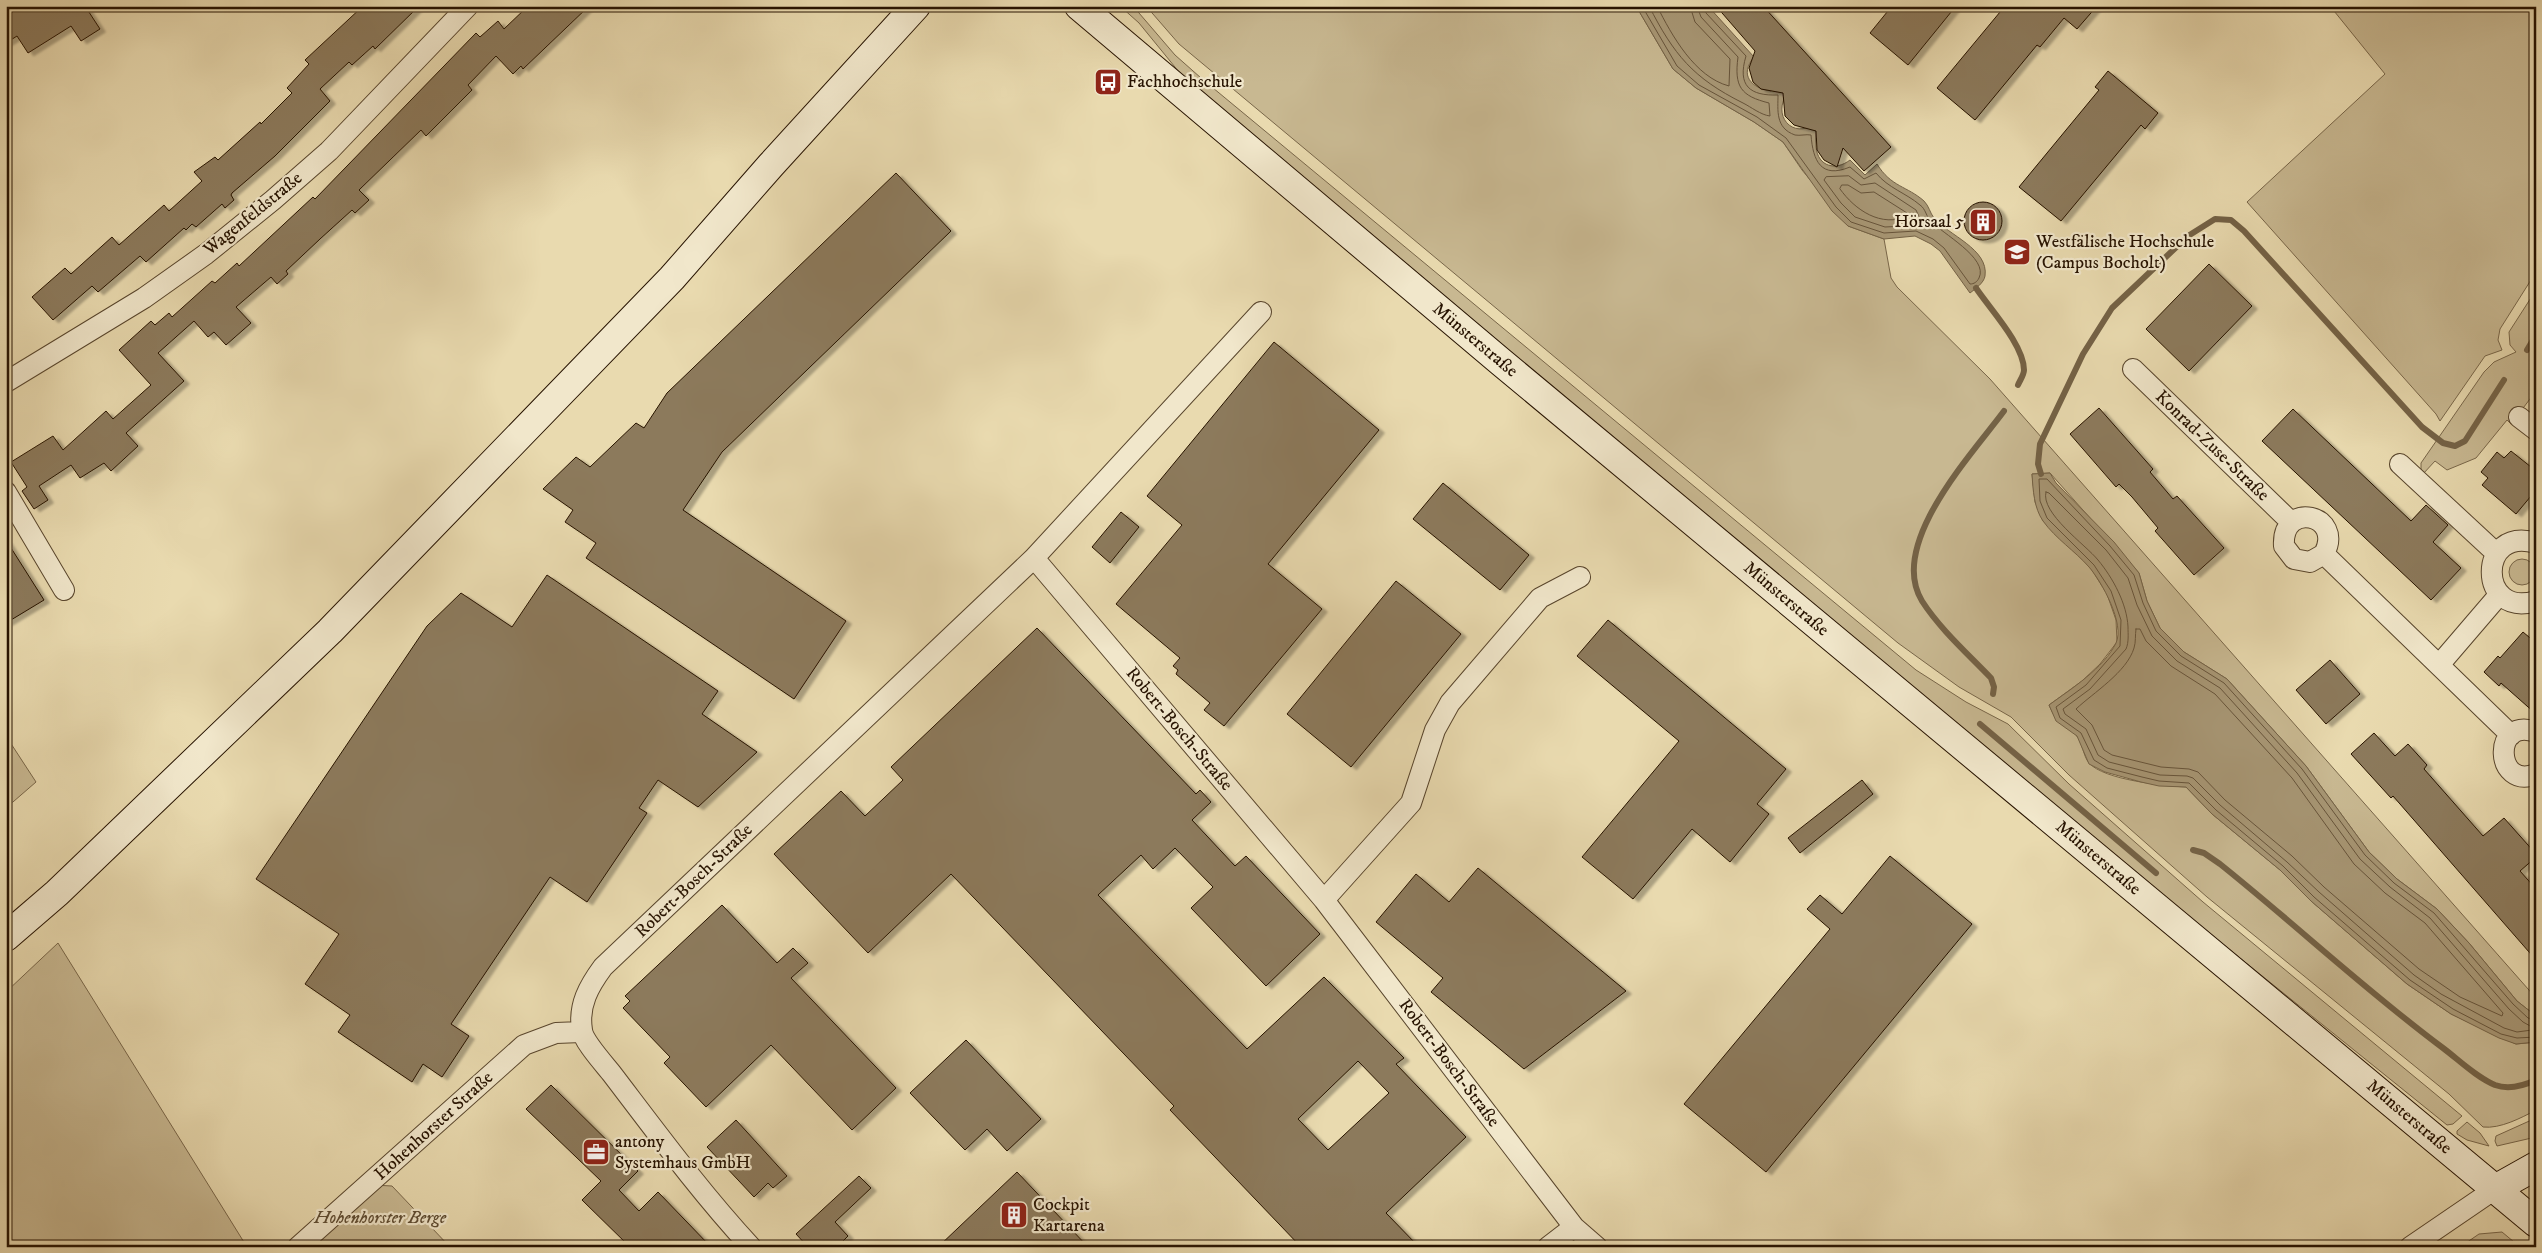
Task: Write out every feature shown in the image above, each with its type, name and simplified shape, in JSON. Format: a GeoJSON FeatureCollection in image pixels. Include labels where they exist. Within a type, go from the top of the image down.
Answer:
{"type":"FeatureCollection","features":[{"type":"Feature","properties":{"kind":"main road"},"geometry":{"type":"LineString","coordinates":[[6,937],[64,886],[344,617],[672,278],[771,165],[916,6]]}},
{"type":"Feature","properties":{"kind":"main road","name":"Münsterstraße"},"geometry":{"type":"LineString","coordinates":[[1079,6],[1486,350],[2536,1223]]}},
{"type":"Feature","properties":{"kind":"main road"},"geometry":{"type":"LineString","coordinates":[[2495,1189],[2536,1166]]}},
{"type":"Feature","properties":{"kind":"street","name":"Wagenfeldstraße"},"geometry":{"type":"LineString","coordinates":[[6,382],[144,298],[206,254],[273,200],[329,150],[468,6]]}},
{"type":"Feature","properties":{"kind":"street","name":"Robert-Bosch-Straße"},"geometry":{"type":"LineString","coordinates":[[582,1032],[582,1009],[588,989],[603,967],[1034,558],[1261,312]]}},
{"type":"Feature","properties":{"kind":"street","name":"Konrad-Zuse-Straße"},"geometry":{"type":"LineString","coordinates":[[2132,369],[2291,522]]}},
{"type":"Feature","properties":{"kind":"street"},"geometry":{"type":"LineString","coordinates":[[2519,417],[2536,430]]}},
{"type":"Feature","properties":{"kind":"street"},"geometry":{"type":"LineString","coordinates":[[2400,464],[2496,554]]}},
{"type":"Feature","properties":{"kind":"street"},"geometry":{"type":"LineString","coordinates":[[6,492],[64,590]]}},
{"type":"Feature","properties":{"kind":"street"},"geometry":{"type":"LineString","coordinates":[[2311,517],[2323,524],[2329,538],[2324,554],[2310,562],[2302,562],[2288,553],[2283,537],[2291,522],[2298,518],[2311,517]]}},
{"type":"Feature","properties":{"kind":"street"},"geometry":{"type":"LineString","coordinates":[[2536,543],[2527,540],[2510,542],[2496,554],[2492,563],[2491,574],[2493,585],[2500,595],[2517,604],[2536,601]]}},
{"type":"Feature","properties":{"kind":"street"},"geometry":{"type":"LineString","coordinates":[[2324,554],[2511,735]]}},
{"type":"Feature","properties":{"kind":"street","name":"Robert-Bosch-Straße"},"geometry":{"type":"LineString","coordinates":[[1034,558],[1324,900],[1574,1227],[1596,1247]]}},
{"type":"Feature","properties":{"kind":"street"},"geometry":{"type":"LineString","coordinates":[[1324,900],[1411,803],[1435,730],[1450,703],[1540,598],[1580,577]]}},
{"type":"Feature","properties":{"kind":"street"},"geometry":{"type":"LineString","coordinates":[[2438,665],[2500,595]]}},
{"type":"Feature","properties":{"kind":"street"},"geometry":{"type":"LineString","coordinates":[[2536,732],[2526,729],[2511,735],[2503,751],[2503,760],[2508,767],[2522,776],[2536,774]]}},
{"type":"Feature","properties":{"kind":"street"},"geometry":{"type":"LineString","coordinates":[[582,1032],[663,1141],[724,1217],[751,1247]]}},
{"type":"Feature","properties":{"kind":"street","name":"Hohenhorster Straße"},"geometry":{"type":"LineString","coordinates":[[298,1247],[524,1045],[556,1033],[582,1032]]}},
{"type":"Feature","properties":{"kind":"street"},"geometry":{"type":"LineString","coordinates":[[2410,1247],[2495,1189]]}},
{"type":"Feature","properties":{"kind":"street"},"geometry":{"type":"LineString","coordinates":[[1548,1247],[1574,1227]]}},
{"type":"Feature","properties":{"kind":"green space"},"geometry":{"type":"Polygon","coordinates":[[[1120,6],[1133,6],[1175,55],[1201,78],[1916,670],[1966,702],[2008,724],[2069,784],[2203,902],[2462,1116],[2453,1124],[2447,1125],[2194,921],[1188,83],[1139,23],[1120,6]]]}},
{"type":"Feature","properties":{"kind":"green space"},"geometry":{"type":"Polygon","coordinates":[[[1146,6],[1636,6],[1673,69],[1696,88],[1754,122],[1783,142],[1802,170],[1848,226],[1884,239],[1891,278],[1897,287],[1990,379],[2536,998],[2536,1016],[2517,1001],[2469,943],[2437,909],[2397,879],[2369,852],[2306,766],[2227,679],[2184,652],[2160,628],[2147,601],[2139,573],[2050,473],[2032,474],[2035,502],[2043,521],[2090,567],[2107,594],[2116,620],[2117,642],[2100,664],[2082,681],[2049,705],[2055,718],[2078,738],[2089,763],[2097,769],[2121,778],[2186,787],[2212,814],[2280,870],[2311,901],[2407,984],[2451,1014],[2516,1044],[2536,1042],[2536,1110],[2503,1125],[2483,1127],[2449,1094],[2207,897],[2069,775],[2011,717],[1959,687],[1898,643],[1179,44],[1146,6]]]}},
{"type":"Feature","properties":{"kind":"green space"},"geometry":{"type":"Polygon","coordinates":[[[2330,6],[2536,6],[2536,272],[2500,329],[2498,340],[2502,350],[2485,356],[2440,421],[2436,414],[2247,202],[2385,74],[2330,6]]]}},
{"type":"Feature","properties":{"kind":"green space"},"geometry":{"type":"Polygon","coordinates":[[[2536,290],[2536,391],[2511,424],[2507,420],[2476,458],[2447,470],[2435,461],[2423,474],[2421,472],[2421,463],[2484,372],[2494,362],[2516,352],[2510,345],[2509,332],[2536,290]]]}},
{"type":"Feature","properties":{"kind":"green space"},"geometry":{"type":"Polygon","coordinates":[[[2522,559],[2531,563],[2535,572],[2531,581],[2522,585],[2513,581],[2509,572],[2513,563],[2522,559]]]}},
{"type":"Feature","properties":{"kind":"green space"},"geometry":{"type":"Polygon","coordinates":[[[6,736],[36,782],[6,808],[6,736]]]}},
{"type":"Feature","properties":{"kind":"green space"},"geometry":{"type":"Polygon","coordinates":[[[58,943],[247,1247],[6,1247],[6,992],[58,943]]]}},
{"type":"Feature","properties":{"kind":"green space"},"geometry":{"type":"Polygon","coordinates":[[[2536,1118],[2536,1137],[2497,1146],[2496,1136],[2536,1118]]]}},
{"type":"Feature","properties":{"kind":"green space"},"geometry":{"type":"Polygon","coordinates":[[[2467,1122],[2480,1133],[2489,1146],[2467,1140],[2457,1134],[2457,1131],[2467,1122]]]}},
{"type":"Feature","properties":{"kind":"green space","name":"Hohenhorster Berge"},"geometry":{"type":"Polygon","coordinates":[[[373,1185],[392,1186],[450,1247],[306,1247],[373,1185]]]}},
{"type":"Feature","properties":{"kind":"green space"},"geometry":{"type":"Polygon","coordinates":[[[2502,1232],[2520,1247],[2445,1247],[2463,1245],[2479,1234],[2502,1232]]]}},
{"type":"Feature","properties":{"kind":"water"},"geometry":{"type":"Polygon","coordinates":[[[1636,6],[1708,6],[1754,57],[1748,69],[1749,80],[1758,87],[1771,91],[1780,84],[1788,93],[1783,101],[1782,109],[1787,123],[1799,129],[1807,128],[1816,123],[1816,147],[1820,159],[1824,163],[1834,166],[1850,160],[1865,175],[1877,164],[1882,172],[1894,182],[1924,201],[1940,224],[1966,243],[1981,258],[1985,266],[1985,276],[1981,283],[1970,293],[1940,251],[1915,236],[1884,239],[1848,226],[1832,211],[1783,142],[1754,122],[1696,88],[1673,69],[1636,6]]]}},
{"type":"Feature","properties":{"kind":"water"},"geometry":{"type":"Polygon","coordinates":[[[2050,473],[2056,483],[2114,542],[2139,573],[2147,601],[2160,628],[2184,652],[2227,679],[2306,766],[2369,852],[2397,879],[2437,909],[2469,943],[2517,1001],[2536,1016],[2536,1042],[2516,1044],[2499,1038],[2451,1014],[2407,984],[2311,901],[2280,870],[2212,814],[2186,787],[2159,786],[2141,782],[2105,772],[2089,764],[2077,736],[2056,721],[2049,705],[2077,685],[2104,661],[2116,643],[2118,635],[2117,625],[2111,604],[2094,574],[2084,561],[2054,534],[2040,516],[2035,499],[2032,474],[2050,473]]]}},
{"type":"Feature","properties":{"kind":"building"},"geometry":{"type":"Polygon","coordinates":[[[15,6],[85,6],[100,29],[81,41],[71,26],[28,53],[17,36],[6,43],[6,12],[15,6]]]}},
{"type":"Feature","properties":{"kind":"building"},"geometry":{"type":"Polygon","coordinates":[[[363,6],[419,6],[375,49],[373,46],[352,65],[349,62],[320,89],[330,101],[275,156],[232,193],[231,195],[234,200],[225,208],[222,204],[196,227],[192,224],[186,230],[184,228],[146,262],[140,256],[98,292],[92,286],[53,320],[32,297],[65,268],[71,274],[112,237],[119,245],[164,205],[169,211],[202,181],[194,172],[215,157],[218,160],[260,122],[261,124],[292,93],[287,88],[309,64],[305,60],[363,6]]]}},
{"type":"Feature","properties":{"kind":"building"},"geometry":{"type":"Polygon","coordinates":[[[528,6],[589,6],[523,69],[521,66],[513,74],[496,56],[468,85],[472,90],[426,136],[421,130],[359,190],[369,200],[355,213],[352,210],[320,239],[286,271],[288,274],[277,284],[271,277],[236,307],[251,323],[226,345],[214,332],[208,337],[194,321],[158,353],[184,381],[126,433],[138,446],[111,471],[104,463],[80,478],[71,465],[39,486],[48,500],[34,509],[22,491],[27,487],[11,462],[53,436],[63,450],[106,411],[113,419],[151,385],[119,350],[151,321],[155,325],[169,313],[172,317],[212,281],[215,283],[237,263],[239,266],[313,197],[315,199],[476,33],[480,37],[498,21],[504,29],[528,6]]]}},
{"type":"Feature","properties":{"kind":"building"},"geometry":{"type":"Polygon","coordinates":[[[1716,6],[1763,6],[1891,147],[1864,171],[1843,148],[1837,167],[1824,160],[1817,150],[1816,131],[1794,125],[1785,116],[1783,93],[1761,89],[1753,82],[1749,68],[1755,51],[1716,6]]]}},
{"type":"Feature","properties":{"kind":"building"},"geometry":{"type":"Polygon","coordinates":[[[1892,6],[1956,6],[1908,65],[1870,33],[1892,6]]]}},
{"type":"Feature","properties":{"kind":"building"},"geometry":{"type":"Polygon","coordinates":[[[2005,6],[2097,6],[2077,29],[2064,18],[2040,47],[2037,45],[1975,120],[1937,88],[2005,6]]]}},
{"type":"Feature","properties":{"kind":"building"},"geometry":{"type":"Polygon","coordinates":[[[2108,71],[2158,113],[2145,129],[2141,125],[2061,221],[2019,187],[2099,90],[2095,87],[2108,71]]]}},
{"type":"Feature","properties":{"kind":"building"},"geometry":{"type":"Polygon","coordinates":[[[896,173],[951,231],[722,452],[683,510],[846,621],[794,699],[586,558],[596,543],[565,522],[573,510],[543,489],[576,457],[590,467],[636,423],[644,428],[667,393],[896,173]]]}},
{"type":"Feature","properties":{"kind":"building","name":"Hörsaal 5"},"geometry":{"type":"Polygon","coordinates":[[[1983,202],[1996,208],[2002,221],[1996,234],[1983,240],[1970,234],[1964,221],[1970,208],[1983,202]]]}},
{"type":"Feature","properties":{"kind":"building"},"geometry":{"type":"Polygon","coordinates":[[[2209,264],[2252,306],[2189,371],[2146,329],[2209,264]]]}},
{"type":"Feature","properties":{"kind":"building"},"geometry":{"type":"Polygon","coordinates":[[[1274,342],[1379,430],[1268,564],[1322,609],[1224,726],[1204,710],[1210,703],[1176,674],[1178,670],[1173,666],[1180,658],[1116,604],[1182,525],[1147,496],[1274,342]]]}},
{"type":"Feature","properties":{"kind":"building"},"geometry":{"type":"Polygon","coordinates":[[[2099,408],[2153,469],[2150,472],[2173,499],[2177,496],[2224,548],[2194,575],[2155,531],[2158,528],[2132,497],[2119,484],[2116,487],[2070,434],[2099,408]]]}},
{"type":"Feature","properties":{"kind":"building"},"geometry":{"type":"Polygon","coordinates":[[[2293,409],[2411,521],[2426,505],[2448,525],[2433,542],[2461,568],[2431,600],[2262,441],[2293,409]]]}},
{"type":"Feature","properties":{"kind":"building"},"geometry":{"type":"Polygon","coordinates":[[[2511,451],[2536,471],[2536,490],[2516,514],[2482,485],[2488,478],[2481,472],[2497,452],[2504,458],[2511,451]]]}},
{"type":"Feature","properties":{"kind":"building"},"geometry":{"type":"Polygon","coordinates":[[[1443,483],[1529,555],[1500,590],[1413,519],[1443,483]]]}},
{"type":"Feature","properties":{"kind":"building"},"geometry":{"type":"Polygon","coordinates":[[[1121,512],[1139,527],[1110,563],[1092,547],[1121,512]]]}},
{"type":"Feature","properties":{"kind":"building"},"geometry":{"type":"Polygon","coordinates":[[[6,540],[44,600],[6,623],[6,540]]]}},
{"type":"Feature","properties":{"kind":"building"},"geometry":{"type":"Polygon","coordinates":[[[547,575],[718,691],[702,714],[757,752],[698,807],[658,780],[639,808],[647,813],[587,902],[550,877],[451,1024],[469,1036],[442,1077],[423,1064],[412,1082],[338,1032],[350,1015],[305,984],[339,934],[256,879],[427,626],[461,593],[512,627],[547,575]]]}},
{"type":"Feature","properties":{"kind":"building"},"geometry":{"type":"Polygon","coordinates":[[[1396,581],[1461,634],[1351,767],[1287,714],[1396,581]]]}},
{"type":"Feature","properties":{"kind":"building"},"geometry":{"type":"Polygon","coordinates":[[[1608,620],[1786,769],[1757,804],[1769,814],[1730,862],[1692,829],[1633,899],[1582,857],[1679,741],[1577,656],[1608,620]]]}},
{"type":"Feature","properties":{"kind":"building"},"geometry":{"type":"Polygon","coordinates":[[[1037,628],[1196,794],[1200,790],[1211,802],[1192,820],[1235,866],[1246,856],[1320,934],[1266,986],[1191,908],[1213,887],[1175,848],[1153,869],[1141,855],[1098,895],[1247,1049],[1324,977],[1404,1058],[1396,1064],[1466,1137],[1386,1213],[1419,1247],[1301,1247],[1170,1110],[1174,1106],[951,874],[868,953],[774,854],[841,791],[865,816],[903,780],[891,767],[1037,628]],[[1358,1061],[1298,1119],[1328,1150],[1389,1093],[1358,1061]]]}},
{"type":"Feature","properties":{"kind":"building"},"geometry":{"type":"Polygon","coordinates":[[[2523,632],[2536,643],[2536,714],[2501,683],[2499,686],[2484,672],[2498,656],[2500,658],[2523,632]]]}},
{"type":"Feature","properties":{"kind":"building"},"geometry":{"type":"Polygon","coordinates":[[[2330,660],[2360,694],[2326,724],[2296,690],[2330,660]]]}},
{"type":"Feature","properties":{"kind":"building"},"geometry":{"type":"Polygon","coordinates":[[[2374,733],[2395,756],[2408,744],[2427,765],[2424,769],[2483,836],[2504,818],[2536,854],[2536,857],[2520,871],[2536,889],[2536,960],[2393,796],[2391,798],[2351,754],[2374,733]]]}},
{"type":"Feature","properties":{"kind":"building"},"geometry":{"type":"Polygon","coordinates":[[[1862,780],[1873,794],[1800,853],[1788,838],[1862,780]]]}},
{"type":"Feature","properties":{"kind":"building"},"geometry":{"type":"Polygon","coordinates":[[[1890,856],[1972,924],[1766,1172],[1684,1104],[1830,929],[1807,909],[1820,895],[1842,914],[1890,856]]]}},
{"type":"Feature","properties":{"kind":"building"},"geometry":{"type":"Polygon","coordinates":[[[1478,868],[1626,991],[1524,1069],[1431,992],[1443,978],[1376,922],[1416,874],[1449,902],[1478,868]]]}},
{"type":"Feature","properties":{"kind":"building"},"geometry":{"type":"Polygon","coordinates":[[[722,905],[777,963],[793,948],[808,963],[791,978],[896,1088],[852,1130],[771,1045],[706,1107],[664,1063],[670,1057],[623,1008],[630,1001],[625,996],[722,905]]]}},
{"type":"Feature","properties":{"kind":"building"},"geometry":{"type":"Polygon","coordinates":[[[966,1040],[1041,1119],[1007,1151],[987,1129],[965,1150],[910,1093],[966,1040]]]}},
{"type":"Feature","properties":{"kind":"building"},"geometry":{"type":"Polygon","coordinates":[[[551,1085],[638,1171],[619,1190],[639,1211],[658,1192],[711,1247],[630,1247],[582,1200],[601,1181],[526,1109],[551,1085]]]}},
{"type":"Feature","properties":{"kind":"building"},"geometry":{"type":"Polygon","coordinates":[[[736,1120],[787,1176],[773,1188],[768,1183],[754,1197],[707,1147],[736,1120]]]}},
{"type":"Feature","properties":{"kind":"building","name":"Cockpit Kartarena"},"geometry":{"type":"Polygon","coordinates":[[[1017,1172],[1088,1247],[938,1247],[1017,1172]]]}},
{"type":"Feature","properties":{"kind":"building"},"geometry":{"type":"Polygon","coordinates":[[[859,1176],[871,1188],[835,1222],[848,1236],[837,1247],[808,1247],[796,1234],[859,1176]]]}},
{"type":"Feature","properties":{"kind":"waterway"},"geometry":{"type":"LineString","coordinates":[[2041,474],[2038,464],[2040,444],[2083,354],[2112,308],[2188,236],[2215,219],[2231,220],[2244,231],[2422,427],[2443,443],[2455,446],[2465,441],[2504,380]]}},
{"type":"Feature","properties":{"kind":"waterway"},"geometry":{"type":"LineString","coordinates":[[1976,288],[2013,339],[2023,360],[2023,376],[2018,385]]}},
{"type":"Feature","properties":{"kind":"waterway"},"geometry":{"type":"LineString","coordinates":[[2527,350],[2536,335]]}},
{"type":"Feature","properties":{"kind":"waterway"},"geometry":{"type":"LineString","coordinates":[[1993,694],[1994,687],[1991,678],[1929,611],[1922,601],[1914,578],[1916,553],[1924,527],[1938,500],[1973,450],[2004,411]]}},
{"type":"Feature","properties":{"kind":"waterway"},"geometry":{"type":"LineString","coordinates":[[1980,724],[2156,873]]}},
{"type":"Feature","properties":{"kind":"waterway"},"geometry":{"type":"LineString","coordinates":[[2193,850],[2204,853],[2220,864],[2386,1003],[2481,1078],[2495,1085],[2505,1087],[2521,1086],[2536,1080]]}},
{"type":"Feature","properties":{"kind":"place","name":"Fachhochschule"},"geometry":{"type":"Point","coordinates":[1108,82]}},
{"type":"Feature","properties":{"kind":"place","name":"Hörsaal 5"},"geometry":{"type":"Point","coordinates":[1983,222]}},
{"type":"Feature","properties":{"kind":"place","name":"Westfälische Hochschule (Campus Bocholt)"},"geometry":{"type":"Point","coordinates":[2017,252]}},
{"type":"Feature","properties":{"kind":"place","name":"antony Systemhaus GmbH"},"geometry":{"type":"Point","coordinates":[596,1152]}},
{"type":"Feature","properties":{"kind":"place","name":"Cockpit Kartarena"},"geometry":{"type":"Point","coordinates":[1014,1215]}}]}
